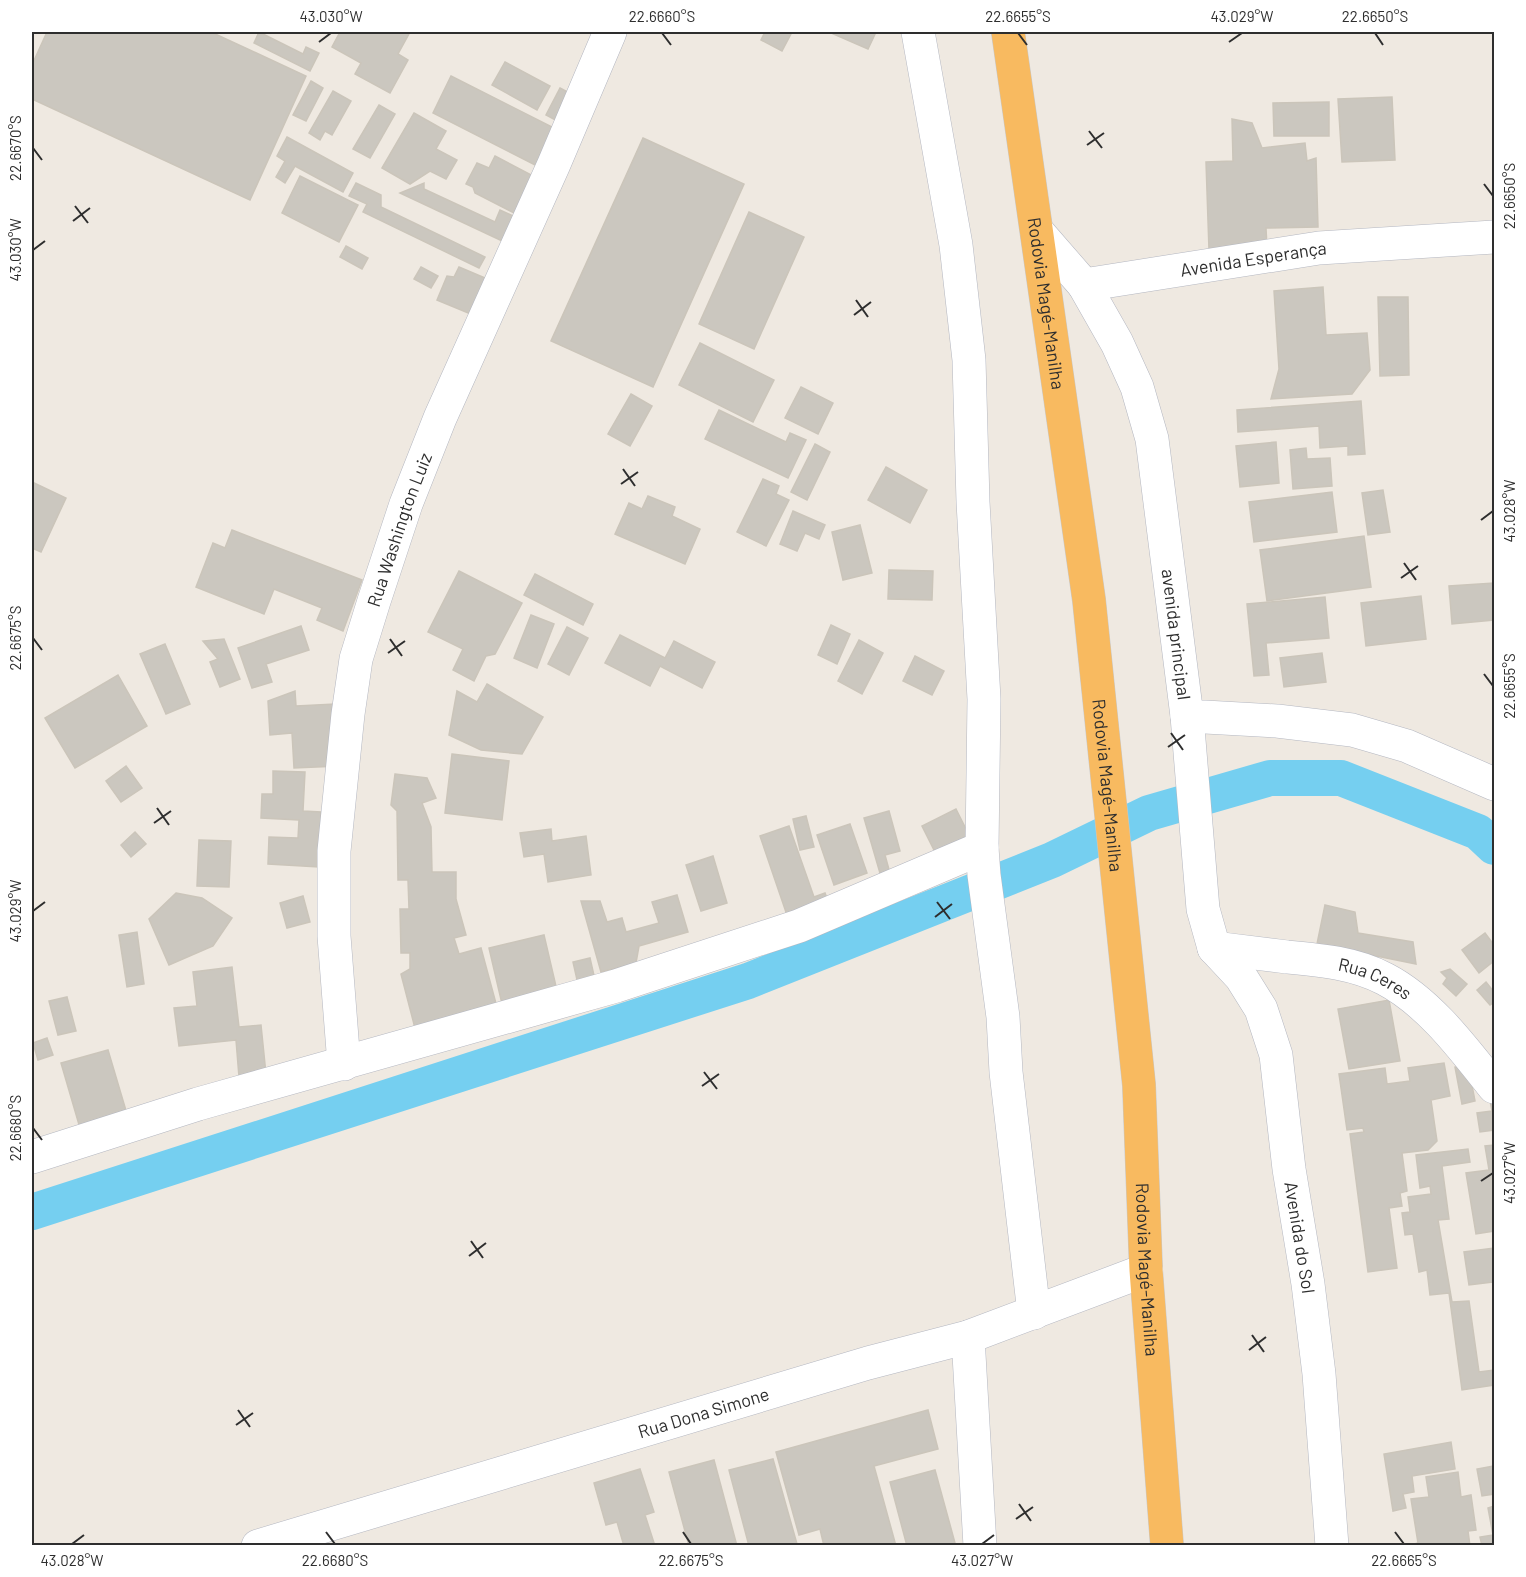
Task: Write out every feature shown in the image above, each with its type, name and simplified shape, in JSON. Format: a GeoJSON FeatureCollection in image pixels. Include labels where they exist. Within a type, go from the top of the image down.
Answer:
{"type":"FeatureCollection","features":[{"type":"Feature","properties":{"kind":"highway","name":"Rodovia Magé-Manilha"},"geometry":{"type":"LineString","coordinates":[[1008,32],[1089,600],[1139,1085],[1146,1270],[1167,1545]]}},
{"type":"Feature","properties":{"kind":"street","name":"Rua Washington Luiz"},"geometry":{"type":"LineString","coordinates":[[344,1064],[334,936],[334,851],[356,660],[406,504],[440,418],[554,164],[610,32]]}},
{"type":"Feature","properties":{"kind":"street"},"geometry":{"type":"LineString","coordinates":[[918,32],[956,245],[969,360],[973,502],[984,699],[983,862],[1004,1017],[1006,1072],[1034,1313]]}},
{"type":"Feature","properties":{"kind":"street"},"geometry":{"type":"LineString","coordinates":[[1037,231],[1084,285]]}},
{"type":"Feature","properties":{"kind":"street","name":"Avenida Esperança"},"geometry":{"type":"LineString","coordinates":[[1084,285],[1318,248],[1494,238]]}},
{"type":"Feature","properties":{"kind":"street","name":"avenida principal"},"geometry":{"type":"LineString","coordinates":[[1084,285],[1137,387],[1152,439],[1186,716],[1277,721],[1352,730],[1407,746],[1494,784]]}},
{"type":"Feature","properties":{"kind":"street"},"geometry":{"type":"LineString","coordinates":[[1186,716],[1203,909],[1214,948]]}},
{"type":"Feature","properties":{"kind":"street"},"geometry":{"type":"LineString","coordinates":[[32,1157],[198,1104],[616,986],[983,862]]}},
{"type":"Feature","properties":{"kind":"street","name":"Rua Ceres"},"geometry":{"type":"LineString","coordinates":[[1214,948],[1323,961],[1368,971],[1385,979],[1409,994],[1435,1019],[1465,1050],[1494,1087]]}},
{"type":"Feature","properties":{"kind":"street","name":"Avenida do Sol"},"geometry":{"type":"LineString","coordinates":[[1214,948],[1240,977],[1262,1009],[1276,1055],[1289,1169],[1308,1284],[1332,1545]]}},
{"type":"Feature","properties":{"kind":"street","name":"Rua Dona Simone"},"geometry":{"type":"LineString","coordinates":[[258,1545],[868,1363],[968,1336],[1146,1270]]}},
{"type":"Feature","properties":{"kind":"street"},"geometry":{"type":"LineString","coordinates":[[968,1336],[980,1545]]}},
{"type":"Feature","properties":{"kind":"building"},"geometry":{"type":"Polygon","coordinates":[[[47,32],[211,32],[306,76],[250,200],[32,99],[32,65],[47,32]]]}},
{"type":"Feature","properties":{"kind":"building"},"geometry":{"type":"Polygon","coordinates":[[[259,32],[303,54],[306,47],[319,53],[310,71],[254,43],[259,32]]]}},
{"type":"Feature","properties":{"kind":"building"},"geometry":{"type":"Polygon","coordinates":[[[340,32],[410,32],[398,54],[408,60],[390,93],[355,74],[361,63],[332,47],[340,32]]]}},
{"type":"Feature","properties":{"kind":"building"},"geometry":{"type":"Polygon","coordinates":[[[765,32],[792,32],[782,51],[761,40],[765,32]]]}},
{"type":"Feature","properties":{"kind":"building"},"geometry":{"type":"Polygon","coordinates":[[[829,32],[876,32],[868,49],[829,32]]]}},
{"type":"Feature","properties":{"kind":"building"},"geometry":{"type":"Polygon","coordinates":[[[505,62],[550,86],[537,110],[492,85],[505,62]]]}},
{"type":"Feature","properties":{"kind":"building"},"geometry":{"type":"Polygon","coordinates":[[[451,76],[562,132],[543,169],[433,113],[451,76]]]}},
{"type":"Feature","properties":{"kind":"building"},"geometry":{"type":"Polygon","coordinates":[[[311,81],[323,88],[306,121],[293,115],[311,81]]]}},
{"type":"Feature","properties":{"kind":"building"},"geometry":{"type":"Polygon","coordinates":[[[560,88],[575,96],[561,123],[546,115],[560,88]]]}},
{"type":"Feature","properties":{"kind":"building"},"geometry":{"type":"Polygon","coordinates":[[[333,91],[351,101],[332,135],[325,131],[320,140],[309,133],[333,91]]]}},
{"type":"Feature","properties":{"kind":"building"},"geometry":{"type":"Polygon","coordinates":[[[1392,97],[1395,160],[1342,162],[1338,99],[1392,97]]]}},
{"type":"Feature","properties":{"kind":"building"},"geometry":{"type":"Polygon","coordinates":[[[1329,102],[1329,136],[1274,136],[1273,103],[1329,102]]]}},
{"type":"Feature","properties":{"kind":"building"},"geometry":{"type":"Polygon","coordinates":[[[379,105],[395,114],[370,158],[353,149],[379,105]]]}},
{"type":"Feature","properties":{"kind":"building"},"geometry":{"type":"Polygon","coordinates":[[[414,113],[446,131],[436,149],[457,160],[446,179],[430,171],[410,184],[382,168],[414,113]]]}},
{"type":"Feature","properties":{"kind":"building"},"geometry":{"type":"Polygon","coordinates":[[[1232,119],[1252,123],[1262,148],[1305,143],[1307,161],[1316,158],[1318,227],[1266,228],[1267,248],[1209,250],[1206,162],[1233,161],[1232,119]]]}},
{"type":"Feature","properties":{"kind":"building"},"geometry":{"type":"Polygon","coordinates":[[[287,137],[353,173],[343,192],[295,166],[285,183],[276,177],[285,161],[277,156],[287,137]]]}},
{"type":"Feature","properties":{"kind":"building"},"geometry":{"type":"Polygon","coordinates":[[[643,138],[744,184],[653,387],[551,341],[643,138]]]}},
{"type":"Feature","properties":{"kind":"building"},"geometry":{"type":"Polygon","coordinates":[[[495,156],[539,179],[520,216],[475,193],[473,187],[466,184],[477,163],[489,168],[495,156]]]}},
{"type":"Feature","properties":{"kind":"building"},"geometry":{"type":"Polygon","coordinates":[[[300,176],[358,205],[339,242],[282,213],[300,176]]]}},
{"type":"Feature","properties":{"kind":"building"},"geometry":{"type":"Polygon","coordinates":[[[356,183],[381,195],[381,207],[485,257],[479,268],[363,212],[367,204],[349,196],[356,183]]]}},
{"type":"Feature","properties":{"kind":"building"},"geometry":{"type":"Polygon","coordinates":[[[424,183],[424,189],[495,222],[500,210],[524,221],[513,246],[400,193],[424,183]]]}},
{"type":"Feature","properties":{"kind":"building"},"geometry":{"type":"Polygon","coordinates":[[[749,212],[804,237],[754,349],[699,324],[749,212]]]}},
{"type":"Feature","properties":{"kind":"building"},"geometry":{"type":"Polygon","coordinates":[[[346,246],[368,258],[362,269],[340,257],[346,246]]]}},
{"type":"Feature","properties":{"kind":"building"},"geometry":{"type":"Polygon","coordinates":[[[421,267],[438,276],[431,288],[414,279],[421,267]]]}},
{"type":"Feature","properties":{"kind":"building"},"geometry":{"type":"Polygon","coordinates":[[[459,267],[492,281],[478,317],[437,300],[447,276],[454,277],[459,267]]]}},
{"type":"Feature","properties":{"kind":"building"},"geometry":{"type":"Polygon","coordinates":[[[1323,287],[1326,335],[1367,333],[1370,370],[1352,394],[1271,399],[1279,369],[1274,291],[1323,287]]]}},
{"type":"Feature","properties":{"kind":"building"},"geometry":{"type":"Polygon","coordinates":[[[1378,297],[1408,297],[1409,375],[1380,376],[1378,297]]]}},
{"type":"Feature","properties":{"kind":"building"},"geometry":{"type":"Polygon","coordinates":[[[700,343],[774,380],[753,422],[679,385],[700,343]]]}},
{"type":"Feature","properties":{"kind":"building"},"geometry":{"type":"Polygon","coordinates":[[[801,387],[833,403],[818,434],[785,418],[801,387]]]}},
{"type":"Feature","properties":{"kind":"building"},"geometry":{"type":"Polygon","coordinates":[[[631,394],[652,406],[630,446],[608,434],[631,394]]]}},
{"type":"Feature","properties":{"kind":"building"},"geometry":{"type":"Polygon","coordinates":[[[1361,401],[1365,454],[1348,455],[1348,446],[1320,448],[1319,426],[1238,432],[1237,410],[1361,401]]]}},
{"type":"Feature","properties":{"kind":"building"},"geometry":{"type":"Polygon","coordinates":[[[719,410],[786,442],[790,433],[806,440],[788,478],[705,439],[719,410]]]}},
{"type":"Feature","properties":{"kind":"building"},"geometry":{"type":"Polygon","coordinates":[[[1276,442],[1279,483],[1240,487],[1236,446],[1276,442]]]}},
{"type":"Feature","properties":{"kind":"building"},"geometry":{"type":"Polygon","coordinates":[[[815,444],[830,452],[807,500],[791,492],[815,444]]]}},
{"type":"Feature","properties":{"kind":"building"},"geometry":{"type":"Polygon","coordinates":[[[1306,448],[1307,459],[1330,458],[1332,486],[1293,489],[1290,450],[1306,448]]]}},
{"type":"Feature","properties":{"kind":"building"},"geometry":{"type":"Polygon","coordinates":[[[886,467],[927,490],[910,523],[868,500],[886,467]]]}},
{"type":"Feature","properties":{"kind":"building"},"geometry":{"type":"Polygon","coordinates":[[[763,479],[779,486],[776,494],[789,500],[766,546],[737,532],[763,479]]]}},
{"type":"Feature","properties":{"kind":"building"},"geometry":{"type":"Polygon","coordinates":[[[32,482],[66,498],[41,552],[32,548],[32,482]]]}},
{"type":"Feature","properties":{"kind":"building"},"geometry":{"type":"Polygon","coordinates":[[[1383,490],[1390,532],[1368,535],[1362,493],[1383,490]]]}},
{"type":"Feature","properties":{"kind":"building"},"geometry":{"type":"Polygon","coordinates":[[[1332,492],[1337,532],[1254,542],[1249,502],[1332,492]]]}},
{"type":"Feature","properties":{"kind":"building"},"geometry":{"type":"Polygon","coordinates":[[[648,496],[675,507],[672,516],[700,529],[685,564],[615,534],[629,503],[642,509],[648,496]]]}},
{"type":"Feature","properties":{"kind":"building"},"geometry":{"type":"Polygon","coordinates":[[[793,511],[825,525],[819,539],[805,533],[797,551],[780,544],[793,511]]]}},
{"type":"Feature","properties":{"kind":"building"},"geometry":{"type":"Polygon","coordinates":[[[860,525],[872,573],[843,580],[832,532],[860,525]]]}},
{"type":"Feature","properties":{"kind":"building"},"geometry":{"type":"Polygon","coordinates":[[[232,530],[362,580],[343,631],[317,620],[322,608],[274,589],[264,614],[196,587],[213,543],[225,548],[232,530]]]}},
{"type":"Feature","properties":{"kind":"building"},"geometry":{"type":"Polygon","coordinates":[[[1364,536],[1371,587],[1267,601],[1260,550],[1364,536]]]}},
{"type":"Feature","properties":{"kind":"building"},"geometry":{"type":"Polygon","coordinates":[[[889,570],[933,571],[932,600],[888,599],[889,570]]]}},
{"type":"Feature","properties":{"kind":"building"},"geometry":{"type":"Polygon","coordinates":[[[459,571],[522,603],[495,654],[486,656],[474,681],[453,670],[463,649],[428,632],[459,571]]]}},
{"type":"Feature","properties":{"kind":"building"},"geometry":{"type":"Polygon","coordinates":[[[535,574],[593,604],[583,625],[524,595],[535,574]]]}},
{"type":"Feature","properties":{"kind":"building"},"geometry":{"type":"Polygon","coordinates":[[[1494,583],[1494,620],[1452,624],[1449,586],[1494,583]]]}},
{"type":"Feature","properties":{"kind":"building"},"geometry":{"type":"Polygon","coordinates":[[[1421,596],[1426,639],[1366,646],[1361,603],[1421,596]]]}},
{"type":"Feature","properties":{"kind":"building"},"geometry":{"type":"Polygon","coordinates":[[[1325,597],[1329,638],[1266,643],[1269,675],[1254,676],[1247,604],[1325,597]]]}},
{"type":"Feature","properties":{"kind":"building"},"geometry":{"type":"Polygon","coordinates":[[[531,615],[554,624],[537,668],[514,658],[531,615]]]}},
{"type":"Feature","properties":{"kind":"building"},"geometry":{"type":"Polygon","coordinates":[[[831,625],[850,634],[837,664],[818,655],[831,625]]]}},
{"type":"Feature","properties":{"kind":"building"},"geometry":{"type":"Polygon","coordinates":[[[301,626],[309,650],[266,664],[272,682],[252,688],[238,648],[301,626]]]}},
{"type":"Feature","properties":{"kind":"building"},"geometry":{"type":"Polygon","coordinates":[[[567,627],[588,638],[569,675],[548,664],[567,627]]]}},
{"type":"Feature","properties":{"kind":"building"},"geometry":{"type":"Polygon","coordinates":[[[620,635],[665,658],[674,641],[715,662],[702,688],[660,666],[650,686],[605,663],[620,635]]]}},
{"type":"Feature","properties":{"kind":"building"},"geometry":{"type":"Polygon","coordinates":[[[224,639],[240,679],[220,687],[210,662],[218,659],[203,641],[224,639]]]}},
{"type":"Feature","properties":{"kind":"building"},"geometry":{"type":"Polygon","coordinates":[[[859,640],[883,653],[862,694],[838,681],[859,640]]]}},
{"type":"Feature","properties":{"kind":"building"},"geometry":{"type":"Polygon","coordinates":[[[165,644],[190,704],[166,714],[140,654],[165,644]]]}},
{"type":"Feature","properties":{"kind":"building"},"geometry":{"type":"Polygon","coordinates":[[[1322,653],[1326,682],[1284,687],[1280,658],[1322,653]]]}},
{"type":"Feature","properties":{"kind":"building"},"geometry":{"type":"Polygon","coordinates":[[[915,656],[944,671],[932,695],[903,681],[915,656]]]}},
{"type":"Feature","properties":{"kind":"building"},"geometry":{"type":"Polygon","coordinates":[[[118,675],[147,726],[75,768],[45,718],[118,675]]]}},
{"type":"Feature","properties":{"kind":"building"},"geometry":{"type":"Polygon","coordinates":[[[487,684],[543,717],[522,754],[481,750],[449,735],[457,691],[477,702],[487,684]]]}},
{"type":"Feature","properties":{"kind":"building"},"geometry":{"type":"Polygon","coordinates":[[[295,691],[296,706],[335,704],[339,766],[294,768],[292,733],[270,735],[268,701],[295,691]]]}},
{"type":"Feature","properties":{"kind":"building"},"geometry":{"type":"Polygon","coordinates":[[[452,754],[509,761],[502,820],[445,813],[452,754]]]}},
{"type":"Feature","properties":{"kind":"building"},"geometry":{"type":"Polygon","coordinates":[[[126,766],[142,788],[121,802],[106,781],[126,766]]]}},
{"type":"Feature","properties":{"kind":"building"},"geometry":{"type":"Polygon","coordinates":[[[273,771],[305,772],[303,811],[321,812],[319,867],[268,864],[269,837],[298,838],[299,820],[261,818],[262,794],[273,794],[273,771]]]}},
{"type":"Feature","properties":{"kind":"building"},"geometry":{"type":"Polygon","coordinates":[[[395,774],[427,778],[436,798],[422,803],[431,827],[432,872],[456,872],[456,899],[466,935],[454,938],[459,954],[481,948],[498,1011],[416,1032],[401,974],[410,969],[410,953],[401,953],[400,909],[409,909],[408,880],[398,880],[397,811],[391,805],[395,774]]]}},
{"type":"Feature","properties":{"kind":"building"},"geometry":{"type":"Polygon","coordinates":[[[956,809],[973,843],[939,860],[922,826],[956,809]]]}},
{"type":"Feature","properties":{"kind":"building"},"geometry":{"type":"Polygon","coordinates":[[[889,811],[900,851],[885,855],[891,877],[882,880],[864,818],[889,811]]]}},
{"type":"Feature","properties":{"kind":"building"},"geometry":{"type":"Polygon","coordinates":[[[806,816],[814,847],[800,850],[793,819],[806,816]]]}},
{"type":"Feature","properties":{"kind":"building"},"geometry":{"type":"Polygon","coordinates":[[[850,824],[867,873],[834,885],[817,835],[850,824]]]}},
{"type":"Feature","properties":{"kind":"building"},"geometry":{"type":"Polygon","coordinates":[[[789,826],[814,897],[825,893],[829,904],[788,918],[760,836],[789,826]]]}},
{"type":"Feature","properties":{"kind":"building"},"geometry":{"type":"Polygon","coordinates":[[[551,829],[552,841],[586,836],[591,875],[548,882],[544,854],[524,857],[520,833],[551,829]]]}},
{"type":"Feature","properties":{"kind":"building"},"geometry":{"type":"Polygon","coordinates":[[[135,832],[146,844],[131,857],[121,845],[135,832]]]}},
{"type":"Feature","properties":{"kind":"building"},"geometry":{"type":"Polygon","coordinates":[[[199,840],[231,841],[229,887],[197,886],[199,840]]]}},
{"type":"Feature","properties":{"kind":"building"},"geometry":{"type":"Polygon","coordinates":[[[713,856],[727,903],[701,911],[686,865],[713,856]]]}},
{"type":"Feature","properties":{"kind":"building"},"geometry":{"type":"Polygon","coordinates":[[[176,893],[202,898],[232,918],[213,946],[169,965],[149,919],[176,893]]]}},
{"type":"Feature","properties":{"kind":"building"},"geometry":{"type":"Polygon","coordinates":[[[677,895],[688,932],[639,946],[636,963],[601,972],[581,901],[600,901],[607,922],[622,918],[626,932],[659,923],[652,902],[677,895]]]}},
{"type":"Feature","properties":{"kind":"building"},"geometry":{"type":"Polygon","coordinates":[[[303,896],[310,922],[287,928],[280,903],[303,896]]]}},
{"type":"Feature","properties":{"kind":"building"},"geometry":{"type":"Polygon","coordinates":[[[1325,905],[1355,912],[1358,933],[1413,942],[1416,964],[1317,944],[1325,905]]]}},
{"type":"Feature","properties":{"kind":"building"},"geometry":{"type":"Polygon","coordinates":[[[137,932],[144,984],[127,987],[119,935],[137,932]]]}},
{"type":"Feature","properties":{"kind":"building"},"geometry":{"type":"Polygon","coordinates":[[[1485,933],[1494,945],[1494,961],[1479,973],[1462,950],[1485,933]]]}},
{"type":"Feature","properties":{"kind":"building"},"geometry":{"type":"Polygon","coordinates":[[[544,935],[558,995],[503,1008],[489,948],[544,935]]]}},
{"type":"Feature","properties":{"kind":"building"},"geometry":{"type":"Polygon","coordinates":[[[590,958],[595,980],[578,984],[573,962],[590,958]]]}},
{"type":"Feature","properties":{"kind":"building"},"geometry":{"type":"Polygon","coordinates":[[[232,967],[239,1027],[261,1025],[266,1074],[239,1077],[236,1040],[179,1046],[174,1008],[197,1006],[193,972],[232,967]]]}},
{"type":"Feature","properties":{"kind":"building"},"geometry":{"type":"Polygon","coordinates":[[[1450,969],[1467,984],[1456,996],[1443,984],[1447,978],[1441,972],[1450,969]]]}},
{"type":"Feature","properties":{"kind":"building"},"geometry":{"type":"Polygon","coordinates":[[[1486,982],[1494,992],[1494,1002],[1490,1005],[1477,990],[1486,982]]]}},
{"type":"Feature","properties":{"kind":"building"},"geometry":{"type":"Polygon","coordinates":[[[67,997],[76,1031],[58,1035],[49,1001],[67,997]]]}},
{"type":"Feature","properties":{"kind":"building"},"geometry":{"type":"Polygon","coordinates":[[[1389,1000],[1400,1061],[1349,1069],[1338,1009],[1389,1000]]]}},
{"type":"Feature","properties":{"kind":"building"},"geometry":{"type":"Polygon","coordinates":[[[47,1038],[53,1055],[38,1060],[33,1043],[47,1038]]]}},
{"type":"Feature","properties":{"kind":"building"},"geometry":{"type":"Polygon","coordinates":[[[108,1050],[127,1114],[80,1128],[61,1063],[108,1050]]]}},
{"type":"Feature","properties":{"kind":"building"},"geometry":{"type":"Polygon","coordinates":[[[1444,1063],[1450,1096],[1431,1100],[1437,1141],[1428,1150],[1402,1153],[1407,1191],[1400,1193],[1402,1206],[1389,1208],[1397,1268],[1368,1272],[1350,1134],[1364,1132],[1363,1128],[1347,1130],[1339,1074],[1385,1068],[1387,1084],[1410,1081],[1408,1068],[1444,1063]]]}},
{"type":"Feature","properties":{"kind":"building"},"geometry":{"type":"Polygon","coordinates":[[[1468,1065],[1475,1101],[1462,1104],[1455,1067],[1468,1065]]]}},
{"type":"Feature","properties":{"kind":"building"},"geometry":{"type":"Polygon","coordinates":[[[1490,1100],[1494,1100],[1494,1130],[1480,1132],[1477,1113],[1492,1111],[1490,1100]]]}},
{"type":"Feature","properties":{"kind":"building"},"geometry":{"type":"Polygon","coordinates":[[[1494,1145],[1494,1231],[1476,1234],[1466,1173],[1489,1170],[1485,1146],[1494,1145]]]}},
{"type":"Feature","properties":{"kind":"building"},"geometry":{"type":"Polygon","coordinates":[[[1468,1149],[1470,1162],[1442,1166],[1449,1219],[1438,1220],[1452,1302],[1469,1301],[1479,1372],[1494,1370],[1494,1385],[1462,1390],[1449,1293],[1430,1295],[1427,1270],[1419,1272],[1413,1234],[1405,1235],[1402,1213],[1410,1212],[1408,1197],[1431,1194],[1430,1186],[1420,1188],[1416,1155],[1468,1149]]]}},
{"type":"Feature","properties":{"kind":"building"},"geometry":{"type":"Polygon","coordinates":[[[1494,1248],[1494,1290],[1493,1282],[1469,1285],[1464,1252],[1494,1248]]]}},
{"type":"Feature","properties":{"kind":"building"},"geometry":{"type":"Polygon","coordinates":[[[928,1410],[938,1449],[874,1466],[896,1546],[824,1546],[820,1529],[799,1535],[776,1452],[928,1410]]]}},
{"type":"Feature","properties":{"kind":"building"},"geometry":{"type":"Polygon","coordinates":[[[1451,1442],[1455,1469],[1412,1476],[1414,1492],[1403,1494],[1406,1508],[1393,1511],[1384,1454],[1451,1442]]]}},
{"type":"Feature","properties":{"kind":"building"},"geometry":{"type":"Polygon","coordinates":[[[773,1459],[797,1544],[811,1546],[749,1546],[729,1470],[773,1459]]]}},
{"type":"Feature","properties":{"kind":"building"},"geometry":{"type":"Polygon","coordinates":[[[714,1460],[737,1546],[689,1546],[669,1472],[714,1460]]]}},
{"type":"Feature","properties":{"kind":"building"},"geometry":{"type":"Polygon","coordinates":[[[1494,1466],[1494,1494],[1482,1496],[1477,1469],[1494,1466]]]}},
{"type":"Feature","properties":{"kind":"building"},"geometry":{"type":"Polygon","coordinates":[[[640,1469],[654,1512],[645,1515],[655,1546],[624,1546],[617,1522],[606,1525],[594,1483],[640,1469]]]}},
{"type":"Feature","properties":{"kind":"building"},"geometry":{"type":"Polygon","coordinates":[[[935,1470],[955,1543],[948,1546],[907,1546],[890,1482],[935,1470]]]}},
{"type":"Feature","properties":{"kind":"building"},"geometry":{"type":"Polygon","coordinates":[[[1458,1472],[1461,1497],[1471,1495],[1476,1530],[1468,1531],[1470,1546],[1407,1546],[1418,1543],[1411,1499],[1429,1497],[1426,1477],[1458,1472]]]}},
{"type":"Feature","properties":{"kind":"building"},"geometry":{"type":"Polygon","coordinates":[[[1494,1506],[1494,1546],[1482,1546],[1480,1537],[1493,1535],[1488,1508],[1494,1506]]]}},
{"type":"Feature","properties":{"kind":"waterway"},"geometry":{"type":"LineString","coordinates":[[32,1212],[748,981],[1052,860],[1149,813],[1270,778],[1341,778],[1478,832],[1494,847]]}}]}
